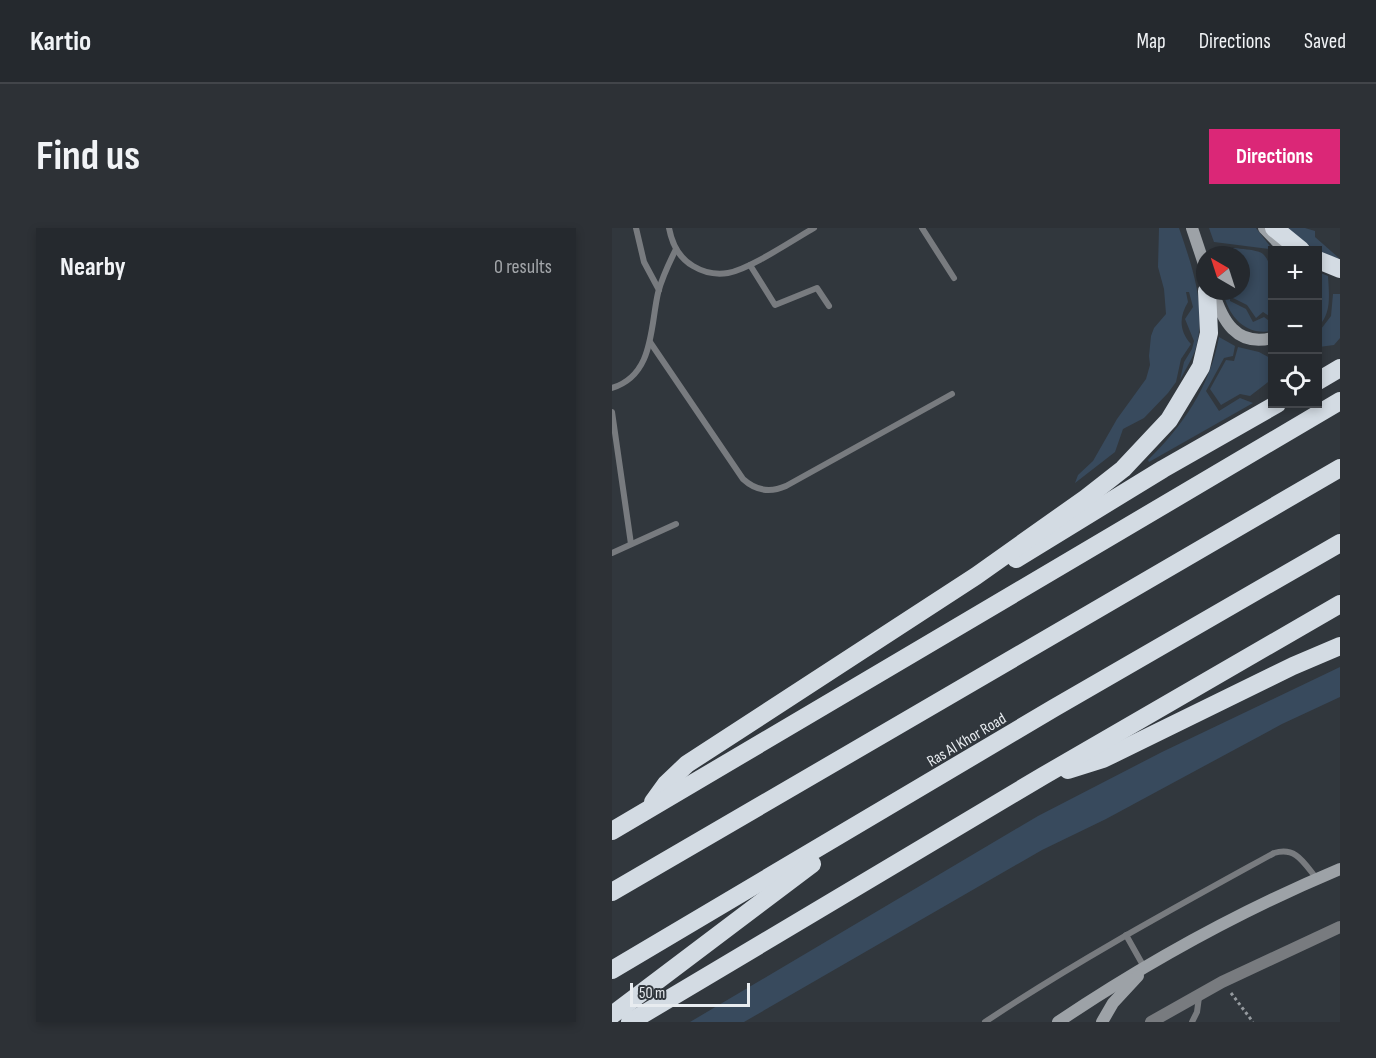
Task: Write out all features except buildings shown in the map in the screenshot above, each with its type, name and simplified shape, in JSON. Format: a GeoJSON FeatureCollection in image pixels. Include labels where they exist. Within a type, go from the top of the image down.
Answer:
{"type":"FeatureCollection","features":[{"type":"Feature","properties":{"kind":"highway"},"geometry":{"type":"LineString","coordinates":[[1274,228],[1296,246]]}},
{"type":"Feature","properties":{"kind":"highway"},"geometry":{"type":"LineString","coordinates":[[1322,262],[1340,269]]}},
{"type":"Feature","properties":{"kind":"highway"},"geometry":{"type":"LineString","coordinates":[[648,810],[666,784],[687,764],[976,576],[1105,483],[1140,453],[1170,420],[1201,367],[1209,333],[1207,300]]}},
{"type":"Feature","properties":{"kind":"highway"},"geometry":{"type":"LineString","coordinates":[[1322,378],[1340,368]]}},
{"type":"Feature","properties":{"kind":"highway"},"geometry":{"type":"LineString","coordinates":[[612,831],[1340,401]]}},
{"type":"Feature","properties":{"kind":"highway"},"geometry":{"type":"LineString","coordinates":[[976,576],[1032,551],[1163,469],[1270,408]]}},
{"type":"Feature","properties":{"kind":"highway"},"geometry":{"type":"LineString","coordinates":[[1247,456],[1289,441],[1340,414]]}},
{"type":"Feature","properties":{"kind":"highway"},"geometry":{"type":"LineString","coordinates":[[612,892],[1340,468]]}},
{"type":"Feature","properties":{"kind":"highway","name":"Ras Al Khor Road"},"geometry":{"type":"LineString","coordinates":[[612,970],[1054,708],[1340,543]]}},
{"type":"Feature","properties":{"kind":"highway"},"geometry":{"type":"LineString","coordinates":[[630,1022],[1043,776],[1340,604]]}},
{"type":"Feature","properties":{"kind":"highway"},"geometry":{"type":"LineString","coordinates":[[1043,776],[1103,759],[1293,666],[1340,646]]}},
{"type":"Feature","properties":{"kind":"highway"},"geometry":{"type":"LineString","coordinates":[[612,1015],[881,812]]}},
{"type":"Feature","properties":{"kind":"street"},"geometry":{"type":"LineString","coordinates":[[1192,228],[1198,246]]}},
{"type":"Feature","properties":{"kind":"street"},"geometry":{"type":"LineString","coordinates":[[1264,228],[1280,246]]}},
{"type":"Feature","properties":{"kind":"street"},"geometry":{"type":"LineString","coordinates":[[1216,300],[1223,319],[1235,331],[1250,339],[1268,338]]}},
{"type":"Feature","properties":{"kind":"street"},"geometry":{"type":"LineString","coordinates":[[1058,1022],[1145,968],[1243,915],[1340,869]]}},
{"type":"Feature","properties":{"kind":"street"},"geometry":{"type":"LineString","coordinates":[[1151,1022],[1222,982],[1340,927]]}},
{"type":"Feature","properties":{"kind":"street"},"geometry":{"type":"LineString","coordinates":[[1102,1022],[1113,1003],[1145,968]]}},
{"type":"Feature","properties":{"kind":"lane"},"geometry":{"type":"LineString","coordinates":[[636,228],[644,262],[659,290]]}},
{"type":"Feature","properties":{"kind":"lane"},"geometry":{"type":"LineString","coordinates":[[669,228],[676,249],[691,265],[709,273],[729,273],[750,265],[814,228]]}},
{"type":"Feature","properties":{"kind":"lane"},"geometry":{"type":"LineString","coordinates":[[922,228],[954,278]]}},
{"type":"Feature","properties":{"kind":"lane"},"geometry":{"type":"LineString","coordinates":[[612,388],[626,381],[640,367],[650,342],[659,290],[676,249]]}},
{"type":"Feature","properties":{"kind":"lane"},"geometry":{"type":"LineString","coordinates":[[750,265],[776,305],[817,288],[829,306]]}},
{"type":"Feature","properties":{"kind":"lane"},"geometry":{"type":"LineString","coordinates":[[650,342],[743,479],[763,490],[771,491],[786,486],[952,394]]}},
{"type":"Feature","properties":{"kind":"lane"},"geometry":{"type":"LineString","coordinates":[[612,412],[631,544]]}},
{"type":"Feature","properties":{"kind":"lane"},"geometry":{"type":"LineString","coordinates":[[612,553],[676,524]]}},
{"type":"Feature","properties":{"kind":"lane"},"geometry":{"type":"LineString","coordinates":[[985,1022],[1044,983],[1126,935],[1274,853],[1282,850],[1298,855],[1317,879]]}},
{"type":"Feature","properties":{"kind":"lane"},"geometry":{"type":"LineString","coordinates":[[1126,935],[1145,968]]}},
{"type":"Feature","properties":{"kind":"lane"},"geometry":{"type":"LineString","coordinates":[[1192,1022],[1197,1012],[1199,995]]}},
{"type":"Feature","properties":{"kind":"path"},"geometry":{"type":"LineString","coordinates":[[1222,982],[1253,1022]]}},
{"type":"Feature","properties":{"kind":"shaded area"},"geometry":{"type":"Polygon","coordinates":[[[1159,228],[1179,228],[1196,284],[1196,300],[1198,300],[1199,336],[1195,351],[1180,380],[1184,362],[1194,341],[1185,319],[1193,307],[1189,292],[1186,292],[1188,302],[1183,313],[1182,329],[1191,344],[1181,359],[1176,382],[1144,418],[1123,429],[1115,452],[1075,483],[1078,475],[1093,461],[1117,419],[1146,379],[1150,365],[1151,336],[1154,328],[1166,314],[1164,289],[1158,267],[1159,228]]]}},
{"type":"Feature","properties":{"kind":"shaded area"},"geometry":{"type":"Polygon","coordinates":[[[1209,228],[1256,228],[1270,246],[1268,249],[1214,242],[1209,228]]]}},
{"type":"Feature","properties":{"kind":"shaded area"},"geometry":{"type":"Polygon","coordinates":[[[1287,228],[1305,228],[1315,231],[1315,237],[1340,259],[1322,252],[1322,246],[1311,246],[1287,228]]]}},
{"type":"Feature","properties":{"kind":"shaded area"},"geometry":{"type":"Polygon","coordinates":[[[1250,250],[1260,252],[1268,261],[1268,315],[1263,312],[1256,318],[1247,305],[1237,300],[1250,300],[1250,250]]]}},
{"type":"Feature","properties":{"kind":"shaded area"},"geometry":{"type":"Polygon","coordinates":[[[1322,274],[1328,276],[1329,297],[1326,316],[1322,322],[1322,274]]]}},
{"type":"Feature","properties":{"kind":"shaded area"},"geometry":{"type":"Polygon","coordinates":[[[1333,294],[1340,294],[1340,338],[1334,345],[1322,347],[1322,328],[1331,316],[1333,294]]]}},
{"type":"Feature","properties":{"kind":"shaded area"},"geometry":{"type":"Polygon","coordinates":[[[1225,300],[1230,300],[1246,309],[1253,322],[1264,317],[1268,320],[1268,331],[1246,327],[1239,322],[1225,300]]]}},
{"type":"Feature","properties":{"kind":"shaded area"},"geometry":{"type":"Polygon","coordinates":[[[1219,337],[1235,346],[1233,356],[1224,358],[1206,391],[1219,411],[1240,398],[1253,403],[1149,462],[1148,460],[1173,433],[1202,388],[1215,355],[1219,337]]]}},
{"type":"Feature","properties":{"kind":"shaded area"},"geometry":{"type":"Polygon","coordinates":[[[1238,347],[1268,357],[1268,382],[1250,396],[1240,394],[1221,405],[1210,389],[1226,360],[1234,361],[1238,347]]]}},
{"type":"Feature","properties":{"kind":"shaded area"},"geometry":{"type":"Polygon","coordinates":[[[1340,667],[1340,697],[1282,724],[1106,819],[1042,850],[744,1022],[690,1022],[1038,816],[1162,752],[1340,667]]]}}]}
